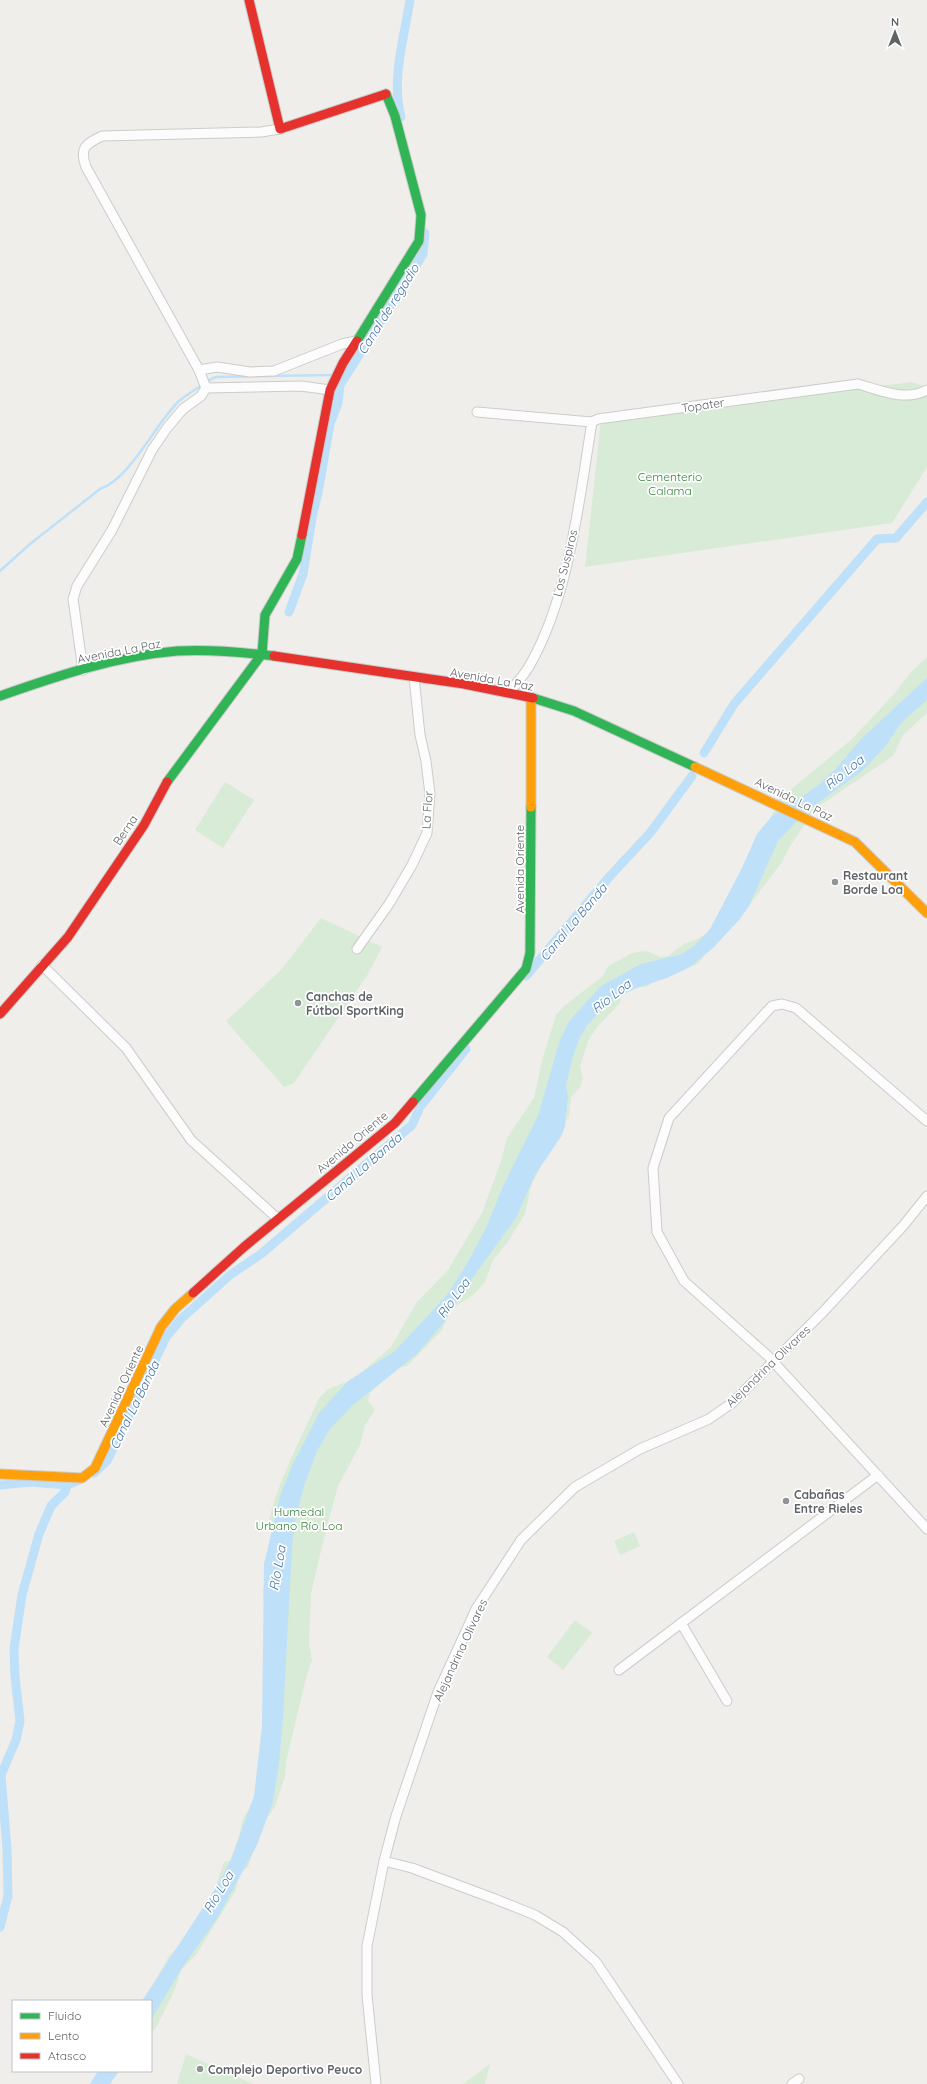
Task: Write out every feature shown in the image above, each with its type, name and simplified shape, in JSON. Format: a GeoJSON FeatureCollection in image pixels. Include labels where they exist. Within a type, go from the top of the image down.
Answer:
{"type":"FeatureCollection","features":[{"type":"Feature","properties":{"kind":"street"},"geometry":{"type":"LineString","coordinates":[[249,0],[280,129]]}},
{"type":"Feature","properties":{"kind":"street"},"geometry":{"type":"LineString","coordinates":[[206,388],[199,370],[86,167],[82,156],[84,147],[102,136],[261,132],[280,129],[386,94],[395,116],[421,215],[419,241],[356,341],[330,390],[297,559],[265,615],[262,654]]}},
{"type":"Feature","properties":{"kind":"street"},"geometry":{"type":"LineString","coordinates":[[199,370],[217,368],[250,372],[274,371],[342,344],[356,341]]}},
{"type":"Feature","properties":{"kind":"street","name":"Topater"},"geometry":{"type":"LineString","coordinates":[[477,412],[592,422],[598,419],[858,384],[887,394],[905,396],[921,393],[927,390]]}},
{"type":"Feature","properties":{"kind":"street"},"geometry":{"type":"LineString","coordinates":[[206,388],[301,386],[330,390]]}},
{"type":"Feature","properties":{"kind":"street"},"geometry":{"type":"LineString","coordinates":[[83,670],[73,599],[77,586],[112,530],[152,450],[179,414],[200,396],[206,388]]}},
{"type":"Feature","properties":{"kind":"street","name":"Los Suspiros"},"geometry":{"type":"LineString","coordinates":[[509,692],[531,664],[552,615],[571,549],[592,422]]}},
{"type":"Feature","properties":{"kind":"street","name":"Avenida La Paz"},"geometry":{"type":"LineString","coordinates":[[0,696],[83,670],[152,654],[201,651],[262,654],[509,692],[560,705],[599,721],[855,842],[927,913]]}},
{"type":"Feature","properties":{"kind":"street","name":"Berna"},"geometry":{"type":"LineString","coordinates":[[0,1014],[42,964],[68,937],[144,825],[161,792],[262,654]]}},
{"type":"Feature","properties":{"kind":"street","name":"La Flor"},"geometry":{"type":"LineString","coordinates":[[357,949],[389,904],[412,865],[427,833],[430,794],[426,761],[420,735],[414,677]]}},
{"type":"Feature","properties":{"kind":"street","name":"Avenida Oriente"},"geometry":{"type":"LineString","coordinates":[[0,1474],[82,1478],[96,1468],[162,1327],[175,1308],[278,1219],[395,1123],[526,969],[530,953],[531,698]]}},
{"type":"Feature","properties":{"kind":"street"},"geometry":{"type":"LineString","coordinates":[[42,964],[126,1048],[191,1140],[278,1219]]}},
{"type":"Feature","properties":{"kind":"street"},"geometry":{"type":"LineString","coordinates":[[927,1121],[796,1008],[782,1004],[772,1006],[669,1118],[653,1168],[657,1232],[684,1281],[774,1363],[927,1528]]}},
{"type":"Feature","properties":{"kind":"street","name":"Alejandrina Olivares"},"geometry":{"type":"LineString","coordinates":[[376,2084],[367,1995],[367,1946],[384,1861],[396,1816],[438,1692],[476,1609],[521,1540],[574,1487],[640,1449],[709,1419],[732,1403],[774,1363],[898,1231],[927,1196]]}},
{"type":"Feature","properties":{"kind":"street"},"geometry":{"type":"LineString","coordinates":[[619,1670],[878,1475]]}},
{"type":"Feature","properties":{"kind":"street"},"geometry":{"type":"LineString","coordinates":[[681,1623],[727,1701]]}},
{"type":"Feature","properties":{"kind":"street"},"geometry":{"type":"LineString","coordinates":[[384,1861],[412,1868],[495,1899],[535,1915],[563,1932],[596,1962],[678,2084]]}},
{"type":"Feature","properties":{"kind":"green space","name":"Cementerio Calama"},"geometry":{"type":"Polygon","coordinates":[[[912,382],[927,387],[927,467],[892,523],[585,567],[601,420],[912,382]]]}},
{"type":"Feature","properties":{"kind":"green space","name":"Humedal Urbano Río Loa"},"geometry":{"type":"Polygon","coordinates":[[[927,657],[927,713],[903,735],[893,756],[816,808],[790,846],[782,862],[735,924],[707,947],[703,958],[696,965],[653,976],[651,984],[645,987],[634,985],[622,993],[620,1003],[598,1026],[589,1039],[580,1066],[583,1078],[580,1087],[571,1097],[569,1117],[560,1127],[531,1186],[525,1214],[507,1243],[493,1260],[485,1282],[473,1295],[451,1309],[442,1330],[407,1366],[396,1368],[370,1393],[368,1401],[375,1410],[365,1425],[360,1445],[338,1486],[311,1593],[309,1643],[312,1660],[306,1678],[286,1762],[285,1776],[275,1807],[262,1825],[248,1867],[239,1874],[236,1890],[196,1955],[181,1970],[175,1989],[157,2026],[152,2032],[152,2000],[145,2000],[169,1956],[188,1938],[213,1895],[224,1862],[233,1860],[243,1819],[253,1802],[273,1729],[263,1590],[267,1581],[274,1534],[268,1526],[283,1477],[319,1398],[328,1389],[354,1379],[391,1347],[417,1302],[448,1270],[482,1213],[501,1161],[507,1138],[534,1098],[542,1061],[556,1015],[564,1006],[603,976],[608,966],[632,953],[646,951],[661,957],[668,956],[684,944],[695,940],[723,925],[779,799],[851,740],[895,693],[911,672],[927,657]]]}},
{"type":"Feature","properties":{"kind":"green space"},"geometry":{"type":"Polygon","coordinates":[[[225,782],[254,800],[223,848],[195,830],[225,782]]]}},
{"type":"Feature","properties":{"kind":"green space","name":"Canchas de Fútbol SportKing"},"geometry":{"type":"Polygon","coordinates":[[[321,918],[382,947],[368,974],[294,1083],[284,1087],[226,1021],[281,970],[321,918]]]}},
{"type":"Feature","properties":{"kind":"green space"},"geometry":{"type":"Polygon","coordinates":[[[634,1532],[640,1546],[620,1555],[614,1541],[634,1532]]]}},
{"type":"Feature","properties":{"kind":"green space"},"geometry":{"type":"Polygon","coordinates":[[[575,1620],[592,1633],[563,1670],[547,1657],[575,1620]]]}},
{"type":"Feature","properties":{"kind":"green space","name":"Complejo Deportivo Peuco"},"geometry":{"type":"Polygon","coordinates":[[[186,2054],[253,2084],[177,2084],[186,2054]]]}},
{"type":"Feature","properties":{"kind":"green space"},"geometry":{"type":"Polygon","coordinates":[[[490,2064],[485,2084],[463,2084],[490,2064]]]}},
{"type":"Feature","properties":{"kind":"water","name":"Río Loa"},"geometry":{"type":"Polygon","coordinates":[[[927,678],[927,700],[902,722],[884,748],[861,772],[808,810],[778,841],[749,906],[739,920],[713,948],[690,967],[667,978],[634,989],[612,1001],[589,1023],[581,1035],[573,1056],[566,1085],[568,1096],[565,1126],[562,1135],[535,1175],[516,1218],[461,1294],[445,1321],[417,1354],[352,1406],[330,1429],[317,1451],[304,1486],[296,1518],[292,1547],[283,1718],[279,1764],[273,1802],[257,1845],[218,1917],[182,1968],[152,2018],[152,2000],[143,2000],[219,1883],[231,1859],[254,1796],[262,1726],[264,1564],[280,1496],[292,1466],[319,1413],[348,1381],[395,1351],[447,1295],[468,1262],[486,1228],[504,1184],[538,1116],[560,1040],[570,1020],[601,986],[641,964],[682,954],[694,946],[710,929],[741,870],[757,834],[772,816],[816,787],[834,771],[862,738],[927,678]]]}},
{"type":"Feature","properties":{"kind":"water"},"geometry":{"type":"Polygon","coordinates":[[[97,2072],[118,2072],[110,2084],[90,2084],[97,2072]]]}},
{"type":"Feature","properties":{"kind":"waterway","name":"Canal de regadio"},"geometry":{"type":"LineString","coordinates":[[401,117],[398,103],[398,74],[410,0]]}},
{"type":"Feature","properties":{"kind":"waterway","name":"Canal de regadio"},"geometry":{"type":"LineString","coordinates":[[289,612],[303,574],[330,424],[338,403],[340,385],[423,254],[425,233]]}},
{"type":"Feature","properties":{"kind":"waterway"},"geometry":{"type":"LineString","coordinates":[[207,381],[216,377],[333,375]]}},
{"type":"Feature","properties":{"kind":"waterway"},"geometry":{"type":"LineString","coordinates":[[0,571],[30,544],[100,489],[111,483],[122,474],[142,450],[170,411],[179,401],[202,385]]}},
{"type":"Feature","properties":{"kind":"waterway"},"geometry":{"type":"LineString","coordinates":[[704,753],[734,704],[877,539],[896,538],[927,502]]}},
{"type":"Feature","properties":{"kind":"waterway","name":"Canal La Banda"},"geometry":{"type":"LineString","coordinates":[[526,976],[610,876],[650,833],[692,776]]}},
{"type":"Feature","properties":{"kind":"waterway","name":"Canal La Banda"},"geometry":{"type":"LineString","coordinates":[[94,1473],[107,1461],[166,1337],[181,1319],[230,1275],[261,1254],[412,1125],[420,1107],[466,1049]]}},
{"type":"Feature","properties":{"kind":"waterway","name":"Canal La Banda"},"geometry":{"type":"LineString","coordinates":[[0,1485],[31,1482],[67,1485],[79,1480]]}},
{"type":"Feature","properties":{"kind":"waterway"},"geometry":{"type":"LineString","coordinates":[[0,1927],[8,1896],[7,1849],[1,1775],[16,1740],[20,1721],[15,1676],[14,1649],[22,1595],[39,1534],[51,1506],[65,1492],[67,1485]]}},
{"type":"Feature","properties":{"kind":"traffic: fast"},"geometry":{"type":"LineString","coordinates":[[357,341],[419,241],[421,215],[395,116],[386,94]]}},
{"type":"Feature","properties":{"kind":"traffic: fast"},"geometry":{"type":"LineString","coordinates":[[167,782],[262,654],[265,615],[297,559],[302,535]]}},
{"type":"Feature","properties":{"kind":"traffic: fast"},"geometry":{"type":"LineString","coordinates":[[0,696],[43,681],[132,657],[177,651],[201,650],[274,656]]}},
{"type":"Feature","properties":{"kind":"traffic: fast"},"geometry":{"type":"LineString","coordinates":[[533,698],[574,711],[695,767]]}},
{"type":"Feature","properties":{"kind":"traffic: fast"},"geometry":{"type":"LineString","coordinates":[[413,1102],[526,969],[530,953],[531,807]]}},
{"type":"Feature","properties":{"kind":"traffic: slow"},"geometry":{"type":"LineString","coordinates":[[531,698],[531,807]]}},
{"type":"Feature","properties":{"kind":"traffic: slow"},"geometry":{"type":"LineString","coordinates":[[695,767],[855,842],[927,913]]}},
{"type":"Feature","properties":{"kind":"traffic: slow"},"geometry":{"type":"LineString","coordinates":[[0,1474],[82,1478],[95,1468],[161,1327],[175,1309],[193,1293]]}},
{"type":"Feature","properties":{"kind":"traffic: jam"},"geometry":{"type":"LineString","coordinates":[[249,0],[280,129],[386,94]]}},
{"type":"Feature","properties":{"kind":"traffic: jam"},"geometry":{"type":"LineString","coordinates":[[302,535],[330,390],[343,363],[357,341]]}},
{"type":"Feature","properties":{"kind":"traffic: jam"},"geometry":{"type":"LineString","coordinates":[[274,656],[464,684],[533,698]]}},
{"type":"Feature","properties":{"kind":"traffic: jam"},"geometry":{"type":"LineString","coordinates":[[0,1014],[68,937],[144,825],[167,782]]}},
{"type":"Feature","properties":{"kind":"traffic: jam"},"geometry":{"type":"LineString","coordinates":[[193,1293],[244,1247],[395,1123],[413,1102]]}},
{"type":"Feature","properties":{"kind":"place","name":"Restaurant Borde Loa"},"geometry":{"type":"Point","coordinates":[835,882]}},
{"type":"Feature","properties":{"kind":"place","name":"Canchas de Fútbol SportKing"},"geometry":{"type":"Point","coordinates":[298,1003]}},
{"type":"Feature","properties":{"kind":"place","name":"Cabañas Entre Rieles"},"geometry":{"type":"Point","coordinates":[786,1501]}},
{"type":"Feature","properties":{"kind":"place","name":"Complejo Deportivo Peuco"},"geometry":{"type":"Point","coordinates":[200,2069]}}]}
